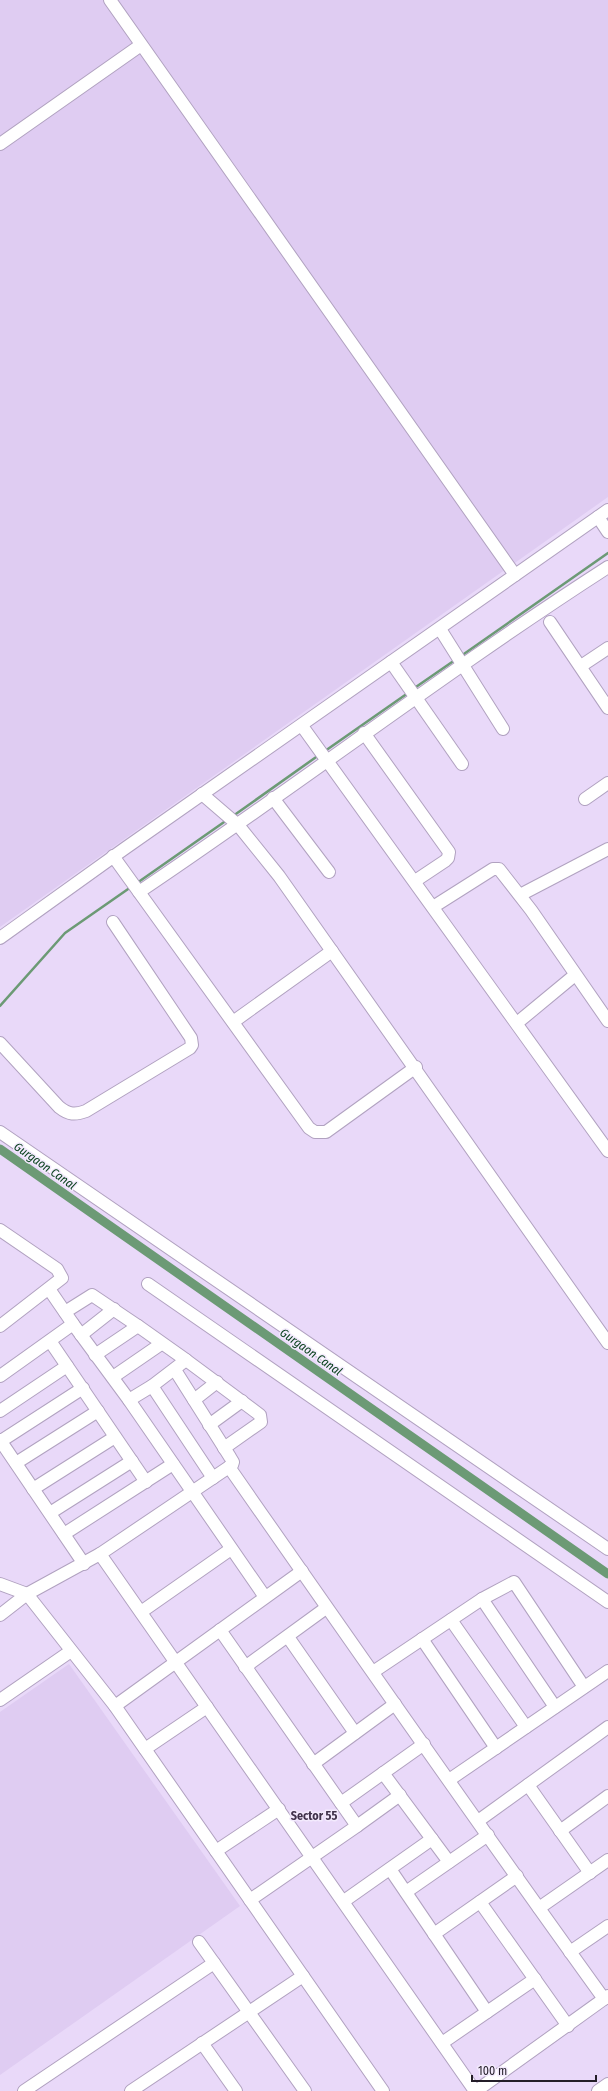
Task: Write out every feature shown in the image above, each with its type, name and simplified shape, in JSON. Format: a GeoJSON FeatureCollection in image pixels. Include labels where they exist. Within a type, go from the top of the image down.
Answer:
{"type":"FeatureCollection","features":[{"type":"Feature","properties":{"kind":"street"},"geometry":{"type":"LineString","coordinates":[[110,0],[515,575]]}},
{"type":"Feature","properties":{"kind":"street"},"geometry":{"type":"LineString","coordinates":[[0,144],[141,45]]}},
{"type":"Feature","properties":{"kind":"street"},"geometry":{"type":"LineString","coordinates":[[0,938],[113,856],[302,726],[603,514],[608,532]]}},
{"type":"Feature","properties":{"kind":"street"},"geometry":{"type":"LineString","coordinates":[[135,886],[232,820],[274,798],[324,755],[364,733],[413,693],[460,660],[608,568]]}},
{"type":"Feature","properties":{"kind":"street"},"geometry":{"type":"LineString","coordinates":[[550,622],[608,708]]}},
{"type":"Feature","properties":{"kind":"street"},"geometry":{"type":"LineString","coordinates":[[440,629],[503,729]]}},
{"type":"Feature","properties":{"kind":"street"},"geometry":{"type":"LineString","coordinates":[[581,666],[608,648]]}},
{"type":"Feature","properties":{"kind":"street"},"geometry":{"type":"LineString","coordinates":[[391,662],[462,764]]}},
{"type":"Feature","properties":{"kind":"street"},"geometry":{"type":"LineString","coordinates":[[302,726],[608,1151]]}},
{"type":"Feature","properties":{"kind":"street"},"geometry":{"type":"LineString","coordinates":[[364,733],[449,852],[446,861],[415,881]]}},
{"type":"Feature","properties":{"kind":"street"},"geometry":{"type":"LineString","coordinates":[[586,799],[608,783]]}},
{"type":"Feature","properties":{"kind":"street"},"geometry":{"type":"LineString","coordinates":[[202,794],[232,820],[279,876],[416,1068],[608,1343]]}},
{"type":"Feature","properties":{"kind":"street"},"geometry":{"type":"LineString","coordinates":[[274,798],[329,872]]}},
{"type":"Feature","properties":{"kind":"street"},"geometry":{"type":"LineString","coordinates":[[520,895],[608,849]]}},
{"type":"Feature","properties":{"kind":"street"},"geometry":{"type":"LineString","coordinates":[[113,856],[310,1128],[315,1132],[326,1132],[416,1068]]}},
{"type":"Feature","properties":{"kind":"street"},"geometry":{"type":"LineString","coordinates":[[433,907],[497,868],[502,872],[520,895],[608,1021]]}},
{"type":"Feature","properties":{"kind":"street"},"geometry":{"type":"LineString","coordinates":[[0,1043],[59,1107],[70,1114],[78,1114],[86,1111],[190,1048],[192,1044],[191,1038],[113,922]]}},
{"type":"Feature","properties":{"kind":"street"},"geometry":{"type":"LineString","coordinates":[[233,1022],[332,951]]}},
{"type":"Feature","properties":{"kind":"street"},"geometry":{"type":"LineString","coordinates":[[517,1024],[575,975]]}},
{"type":"Feature","properties":{"kind":"street"},"geometry":{"type":"LineString","coordinates":[[0,1132],[608,1549]]}},
{"type":"Feature","properties":{"kind":"street"},"geometry":{"type":"LineString","coordinates":[[0,1230],[60,1272],[62,1278],[0,1326]]}},
{"type":"Feature","properties":{"kind":"street"},"geometry":{"type":"LineString","coordinates":[[148,1284],[608,1602]]}},
{"type":"Feature","properties":{"kind":"street"},"geometry":{"type":"LineString","coordinates":[[49,1289],[80,1335],[113,1377],[265,1597]]}},
{"type":"Feature","properties":{"kind":"street"},"geometry":{"type":"LineString","coordinates":[[65,1312],[92,1295],[217,1382],[260,1415],[261,1422],[224,1448]]}},
{"type":"Feature","properties":{"kind":"street"},"geometry":{"type":"LineString","coordinates":[[80,1335],[114,1310]]}},
{"type":"Feature","properties":{"kind":"street"},"geometry":{"type":"LineString","coordinates":[[0,1376],[73,1324]]}},
{"type":"Feature","properties":{"kind":"street"},"geometry":{"type":"LineString","coordinates":[[96,1354],[138,1326]]}},
{"type":"Feature","properties":{"kind":"street"},"geometry":{"type":"LineString","coordinates":[[50,1341],[146,1482]]}},
{"type":"Feature","properties":{"kind":"street"},"geometry":{"type":"LineString","coordinates":[[113,1377],[161,1344]]}},
{"type":"Feature","properties":{"kind":"street"},"geometry":{"type":"LineString","coordinates":[[129,1400],[175,1370],[186,1360]]}},
{"type":"Feature","properties":{"kind":"street"},"geometry":{"type":"LineString","coordinates":[[0,1411],[67,1366]]}},
{"type":"Feature","properties":{"kind":"street"},"geometry":{"type":"LineString","coordinates":[[0,1615],[27,1594],[100,1554],[229,1467],[233,1462],[175,1370]]}},
{"type":"Feature","properties":{"kind":"street"},"geometry":{"type":"LineString","coordinates":[[194,1400],[217,1382]]}},
{"type":"Feature","properties":{"kind":"street"},"geometry":{"type":"LineString","coordinates":[[152,1386],[213,1478]]}},
{"type":"Feature","properties":{"kind":"street"},"geometry":{"type":"LineString","coordinates":[[82,1388],[0,1441],[84,1564]]}},
{"type":"Feature","properties":{"kind":"street"},"geometry":{"type":"LineString","coordinates":[[209,1425],[242,1401]]}},
{"type":"Feature","properties":{"kind":"street"},"geometry":{"type":"LineString","coordinates":[[16,1463],[98,1411]]}},
{"type":"Feature","properties":{"kind":"street"},"geometry":{"type":"LineString","coordinates":[[33,1489],[115,1437]]}},
{"type":"Feature","properties":{"kind":"street"},"geometry":{"type":"LineString","coordinates":[[50,1513],[132,1461]]}},
{"type":"Feature","properties":{"kind":"street"},"geometry":{"type":"LineString","coordinates":[[64,1534],[172,1464]]}},
{"type":"Feature","properties":{"kind":"street"},"geometry":{"type":"LineString","coordinates":[[100,1554],[475,2091],[568,2026],[606,1997],[570,1952],[396,1704],[326,1608],[229,1467]]}},
{"type":"Feature","properties":{"kind":"street"},"geometry":{"type":"LineString","coordinates":[[141,1612],[231,1549]]}},
{"type":"Feature","properties":{"kind":"street"},"geometry":{"type":"LineString","coordinates":[[115,1706],[302,1571]]}},
{"type":"Feature","properties":{"kind":"street"},"geometry":{"type":"LineString","coordinates":[[373,1672],[482,1599],[514,1582],[584,1687]]}},
{"type":"Feature","properties":{"kind":"street"},"geometry":{"type":"LineString","coordinates":[[0,1584],[27,1594],[115,1706],[383,2091]]}},
{"type":"Feature","properties":{"kind":"street"},"geometry":{"type":"LineString","coordinates":[[482,1599],[555,1707]]}},
{"type":"Feature","properties":{"kind":"street"},"geometry":{"type":"LineString","coordinates":[[245,1667],[326,1608]]}},
{"type":"Feature","properties":{"kind":"street"},"geometry":{"type":"LineString","coordinates":[[451,1620],[526,1727]]}},
{"type":"Feature","properties":{"kind":"street"},"geometry":{"type":"LineString","coordinates":[[220,1630],[357,1826]]}},
{"type":"Feature","properties":{"kind":"street"},"geometry":{"type":"LineString","coordinates":[[288,1637],[354,1733]]}},
{"type":"Feature","properties":{"kind":"street"},"geometry":{"type":"LineString","coordinates":[[422,1639],[496,1748]]}},
{"type":"Feature","properties":{"kind":"street"},"geometry":{"type":"LineString","coordinates":[[0,1700],[71,1651]]}},
{"type":"Feature","properties":{"kind":"street"},"geometry":{"type":"LineString","coordinates":[[449,1780],[584,1687],[606,1677]]}},
{"type":"Feature","properties":{"kind":"street"},"geometry":{"type":"LineString","coordinates":[[313,1764],[396,1704]]}},
{"type":"Feature","properties":{"kind":"street"},"geometry":{"type":"LineString","coordinates":[[145,1749],[207,1707]]}},
{"type":"Feature","properties":{"kind":"street"},"geometry":{"type":"LineString","coordinates":[[478,1820],[608,1727]]}},
{"type":"Feature","properties":{"kind":"street"},"geometry":{"type":"LineString","coordinates":[[341,1803],[424,1744]]}},
{"type":"Feature","properties":{"kind":"street"},"geometry":{"type":"LineString","coordinates":[[383,1773],[449,1862]]}},
{"type":"Feature","properties":{"kind":"street"},"geometry":{"type":"LineString","coordinates":[[528,1785],[590,1873]]}},
{"type":"Feature","properties":{"kind":"street"},"geometry":{"type":"LineString","coordinates":[[250,1900],[313,1858],[400,1795]]}},
{"type":"Feature","properties":{"kind":"street"},"geometry":{"type":"LineString","coordinates":[[560,1831],[608,1796]]}},
{"type":"Feature","properties":{"kind":"street"},"geometry":{"type":"LineString","coordinates":[[216,1851],[279,1809]]}},
{"type":"Feature","properties":{"kind":"street"},"geometry":{"type":"LineString","coordinates":[[406,1892],[488,1835]]}},
{"type":"Feature","properties":{"kind":"street"},"geometry":{"type":"LineString","coordinates":[[344,1902],[432,1839]]}},
{"type":"Feature","properties":{"kind":"street"},"geometry":{"type":"LineString","coordinates":[[539,1908],[608,1860]]}},
{"type":"Feature","properties":{"kind":"street"},"geometry":{"type":"LineString","coordinates":[[390,1869],[487,2012]]}},
{"type":"Feature","properties":{"kind":"street"},"geometry":{"type":"LineString","coordinates":[[434,1934],[517,1876]]}},
{"type":"Feature","properties":{"kind":"street"},"geometry":{"type":"LineString","coordinates":[[480,1902],[568,2026]]}},
{"type":"Feature","properties":{"kind":"street"},"geometry":{"type":"LineString","coordinates":[[570,1952],[608,1926]]}},
{"type":"Feature","properties":{"kind":"street"},"geometry":{"type":"LineString","coordinates":[[199,1942],[305,2091]]}},
{"type":"Feature","properties":{"kind":"street"},"geometry":{"type":"LineString","coordinates":[[24,2091],[37,2087],[214,1963]]}},
{"type":"Feature","properties":{"kind":"street"},"geometry":{"type":"LineString","coordinates":[[131,2091],[248,2011],[303,1976]]}},
{"type":"Feature","properties":{"kind":"street"},"geometry":{"type":"LineString","coordinates":[[442,2043],[535,1979]]}},
{"type":"Feature","properties":{"kind":"street"},"geometry":{"type":"LineString","coordinates":[[202,2043],[234,2090]]}},
{"type":"Feature","properties":{"kind":"street"},"geometry":{"type":"LineString","coordinates":[[598,2091],[608,2084]]}},
{"type":"Feature","properties":{"kind":"shaded area"},"geometry":{"type":"Polygon","coordinates":[[[0,0],[608,0],[608,497],[0,927],[0,0]]]}},
{"type":"Feature","properties":{"kind":"shaded area"},"geometry":{"type":"Polygon","coordinates":[[[69,1664],[240,1906],[0,2075],[0,1712],[69,1664]]]}},
{"type":"Feature","properties":{"kind":"waterway"},"geometry":{"type":"LineString","coordinates":[[461,656],[608,553]]}},
{"type":"Feature","properties":{"kind":"waterway"},"geometry":{"type":"LineString","coordinates":[[413,689],[455,660]]}},
{"type":"Feature","properties":{"kind":"waterway"},"geometry":{"type":"LineString","coordinates":[[325,751],[408,693]]}},
{"type":"Feature","properties":{"kind":"waterway"},"geometry":{"type":"LineString","coordinates":[[233,816],[319,755]]}},
{"type":"Feature","properties":{"kind":"waterway"},"geometry":{"type":"LineString","coordinates":[[137,883],[227,820]]}},
{"type":"Feature","properties":{"kind":"waterway"},"geometry":{"type":"LineString","coordinates":[[0,1006],[65,933],[131,887]]}},
{"type":"Feature","properties":{"kind":"waterway","name":"Gurgaon Canal"},"geometry":{"type":"LineString","coordinates":[[0,1149],[608,1574]]}},
{"type":"Feature","properties":{"kind":"district","name":"Sector 55"},"geometry":{"type":"Point","coordinates":[314,1816]}}]}
